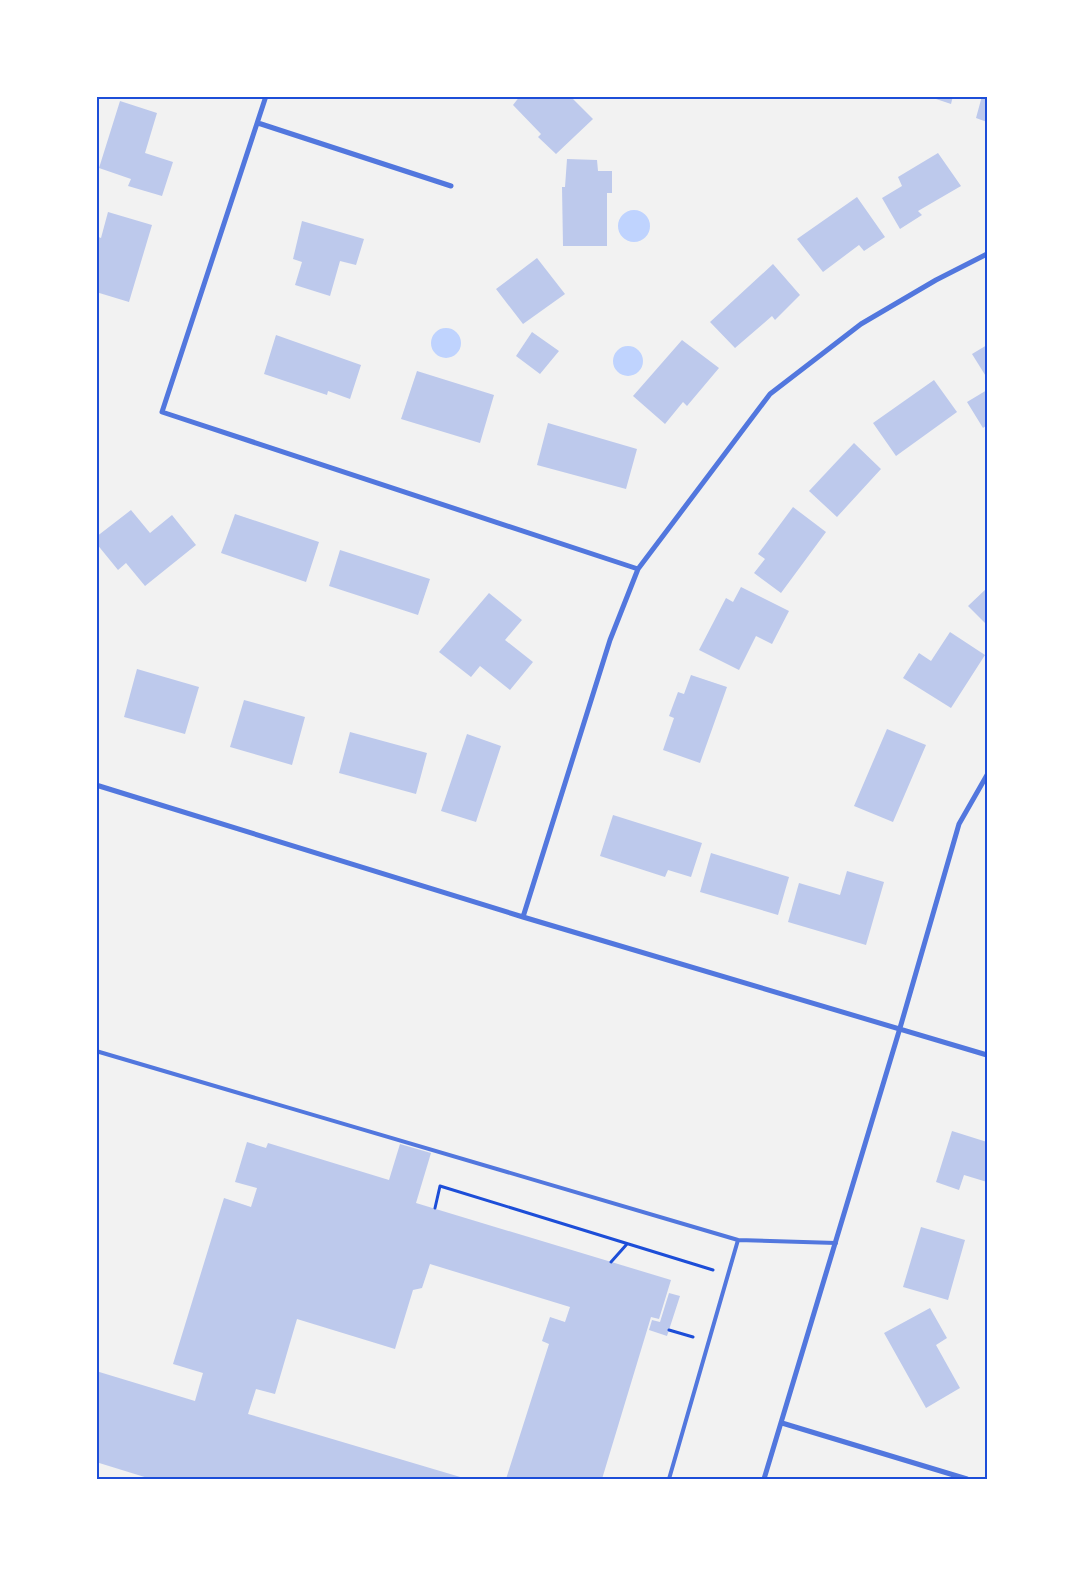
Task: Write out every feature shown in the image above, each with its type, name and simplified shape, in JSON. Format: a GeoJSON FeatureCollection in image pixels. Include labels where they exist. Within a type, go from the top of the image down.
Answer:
{"type":"FeatureCollection","features":[{"type":"Feature","properties":{"kind":"street"},"geometry":{"type":"LineString","coordinates":[[266,96],[162,412],[638,570]]}},
{"type":"Feature","properties":{"kind":"street"},"geometry":{"type":"LineString","coordinates":[[258,123],[451,186]]}},
{"type":"Feature","properties":{"kind":"street"},"geometry":{"type":"LineString","coordinates":[[523,917],[610,640],[638,570],[770,394],[861,324],[936,280],[987,254]]}},
{"type":"Feature","properties":{"kind":"street"},"geometry":{"type":"LineString","coordinates":[[764,1479],[836,1243],[959,824],[987,775]]}},
{"type":"Feature","properties":{"kind":"street"},"geometry":{"type":"LineString","coordinates":[[96,785],[523,917],[987,1055]]}},
{"type":"Feature","properties":{"kind":"street"},"geometry":{"type":"LineString","coordinates":[[782,1423],[967,1479]]}},
{"type":"Feature","properties":{"kind":"lane"},"geometry":{"type":"LineString","coordinates":[[96,1051],[738,1240],[836,1243]]}},
{"type":"Feature","properties":{"kind":"lane"},"geometry":{"type":"LineString","coordinates":[[669,1479],[738,1240]]}},
{"type":"Feature","properties":{"kind":"path"},"geometry":{"type":"LineString","coordinates":[[435,1208],[440,1186],[728,1275]]}},
{"type":"Feature","properties":{"kind":"path"},"geometry":{"type":"LineString","coordinates":[[611,1262],[627,1244]]}},
{"type":"Feature","properties":{"kind":"path"},"geometry":{"type":"LineString","coordinates":[[669,1330],[708,1341]]}},
{"type":"Feature","properties":{"kind":"water"},"geometry":{"type":"Polygon","coordinates":[[[634,210],[646,214],[650,226],[646,238],[634,242],[622,238],[618,226],[622,214],[634,210]]]}},
{"type":"Feature","properties":{"kind":"water"},"geometry":{"type":"Polygon","coordinates":[[[446,328],[457,332],[461,343],[457,354],[446,358],[435,354],[431,343],[435,332],[446,328]]]}},
{"type":"Feature","properties":{"kind":"water"},"geometry":{"type":"Polygon","coordinates":[[[628,346],[634,347],[642,355],[642,367],[634,375],[628,376],[622,375],[614,367],[613,361],[614,355],[622,347],[628,346]]]}},
{"type":"Feature","properties":{"kind":"building"},"geometry":{"type":"Polygon","coordinates":[[[520,96],[570,96],[593,119],[556,154],[538,137],[541,134],[513,105],[520,96]]]}},
{"type":"Feature","properties":{"kind":"building"},"geometry":{"type":"Polygon","coordinates":[[[927,96],[953,96],[951,104],[927,96]]]}},
{"type":"Feature","properties":{"kind":"building"},"geometry":{"type":"Polygon","coordinates":[[[982,96],[987,96],[987,122],[976,118],[982,96]]]}},
{"type":"Feature","properties":{"kind":"building"},"geometry":{"type":"Polygon","coordinates":[[[120,101],[157,113],[145,153],[173,162],[162,196],[128,186],[131,179],[99,168],[120,101]]]}},
{"type":"Feature","properties":{"kind":"building"},"geometry":{"type":"Polygon","coordinates":[[[938,153],[961,186],[918,211],[922,215],[900,229],[882,198],[902,186],[898,177],[938,153]]]}},
{"type":"Feature","properties":{"kind":"building"},"geometry":{"type":"Polygon","coordinates":[[[567,159],[597,160],[598,171],[612,171],[612,193],[607,193],[607,246],[563,246],[562,187],[565,187],[567,159]]]}},
{"type":"Feature","properties":{"kind":"building"},"geometry":{"type":"Polygon","coordinates":[[[857,197],[885,237],[864,251],[859,245],[823,272],[797,239],[857,197]]]}},
{"type":"Feature","properties":{"kind":"building"},"geometry":{"type":"Polygon","coordinates":[[[108,212],[152,225],[129,302],[96,292],[96,236],[101,238],[108,212]]]}},
{"type":"Feature","properties":{"kind":"building"},"geometry":{"type":"Polygon","coordinates":[[[302,221],[364,239],[356,265],[340,261],[330,296],[295,285],[302,262],[293,259],[302,221]]]}},
{"type":"Feature","properties":{"kind":"building"},"geometry":{"type":"Polygon","coordinates":[[[537,258],[565,294],[523,324],[496,289],[537,258]]]}},
{"type":"Feature","properties":{"kind":"building"},"geometry":{"type":"Polygon","coordinates":[[[773,264],[800,295],[775,320],[772,316],[735,348],[710,322],[773,264]]]}},
{"type":"Feature","properties":{"kind":"building"},"geometry":{"type":"Polygon","coordinates":[[[532,332],[559,351],[540,374],[516,356],[532,332]]]}},
{"type":"Feature","properties":{"kind":"building"},"geometry":{"type":"Polygon","coordinates":[[[276,335],[361,365],[350,399],[328,391],[327,395],[264,374],[276,335]]]}},
{"type":"Feature","properties":{"kind":"building"},"geometry":{"type":"Polygon","coordinates":[[[682,340],[719,368],[687,406],[683,402],[665,424],[633,396],[682,340]]]}},
{"type":"Feature","properties":{"kind":"building"},"geometry":{"type":"Polygon","coordinates":[[[987,345],[987,378],[972,354],[987,345]]]}},
{"type":"Feature","properties":{"kind":"building"},"geometry":{"type":"Polygon","coordinates":[[[417,371],[494,395],[480,443],[401,419],[417,371]]]}},
{"type":"Feature","properties":{"kind":"building"},"geometry":{"type":"Polygon","coordinates":[[[934,380],[957,412],[896,456],[873,423],[934,380]]]}},
{"type":"Feature","properties":{"kind":"building"},"geometry":{"type":"Polygon","coordinates":[[[987,390],[987,425],[983,428],[967,402],[987,390]]]}},
{"type":"Feature","properties":{"kind":"building"},"geometry":{"type":"Polygon","coordinates":[[[548,423],[637,449],[626,489],[537,465],[548,423]]]}},
{"type":"Feature","properties":{"kind":"building"},"geometry":{"type":"Polygon","coordinates":[[[854,443],[881,469],[837,517],[809,491],[854,443]]]}},
{"type":"Feature","properties":{"kind":"building"},"geometry":{"type":"Polygon","coordinates":[[[793,507],[826,532],[781,593],[754,573],[765,559],[758,554],[793,507]]]}},
{"type":"Feature","properties":{"kind":"building"},"geometry":{"type":"Polygon","coordinates":[[[131,510],[150,533],[172,515],[196,545],[145,586],[126,563],[118,570],[96,543],[96,537],[131,510]]]}},
{"type":"Feature","properties":{"kind":"building"},"geometry":{"type":"Polygon","coordinates":[[[235,514],[319,542],[306,582],[221,553],[235,514]]]}},
{"type":"Feature","properties":{"kind":"building"},"geometry":{"type":"Polygon","coordinates":[[[340,550],[430,579],[418,615],[329,586],[340,550]]]}},
{"type":"Feature","properties":{"kind":"building"},"geometry":{"type":"Polygon","coordinates":[[[741,587],[789,611],[772,644],[756,636],[739,670],[699,650],[726,598],[733,602],[741,587]]]}},
{"type":"Feature","properties":{"kind":"building"},"geometry":{"type":"Polygon","coordinates":[[[987,588],[987,625],[968,606],[987,588]]]}},
{"type":"Feature","properties":{"kind":"building"},"geometry":{"type":"Polygon","coordinates":[[[489,593],[522,620],[505,640],[533,662],[510,690],[480,666],[471,677],[439,652],[489,593]]]}},
{"type":"Feature","properties":{"kind":"building"},"geometry":{"type":"Polygon","coordinates":[[[950,632],[985,655],[951,708],[903,678],[919,653],[931,661],[950,632]]]}},
{"type":"Feature","properties":{"kind":"building"},"geometry":{"type":"Polygon","coordinates":[[[137,669],[199,687],[185,734],[124,717],[137,669]]]}},
{"type":"Feature","properties":{"kind":"building"},"geometry":{"type":"Polygon","coordinates":[[[691,675],[727,687],[700,763],[663,750],[674,718],[669,716],[678,692],[684,694],[691,675]]]}},
{"type":"Feature","properties":{"kind":"building"},"geometry":{"type":"Polygon","coordinates":[[[244,700],[305,717],[292,765],[230,747],[244,700]]]}},
{"type":"Feature","properties":{"kind":"building"},"geometry":{"type":"Polygon","coordinates":[[[887,729],[926,745],[893,822],[854,806],[887,729]]]}},
{"type":"Feature","properties":{"kind":"building"},"geometry":{"type":"Polygon","coordinates":[[[350,732],[427,753],[416,794],[339,773],[350,732]]]}},
{"type":"Feature","properties":{"kind":"building"},"geometry":{"type":"Polygon","coordinates":[[[467,734],[501,746],[476,822],[441,811],[467,734]]]}},
{"type":"Feature","properties":{"kind":"building"},"geometry":{"type":"Polygon","coordinates":[[[613,815],[702,843],[691,877],[668,870],[665,877],[600,856],[613,815]]]}},
{"type":"Feature","properties":{"kind":"building"},"geometry":{"type":"Polygon","coordinates":[[[711,853],[789,877],[778,915],[700,892],[711,853]]]}},
{"type":"Feature","properties":{"kind":"building"},"geometry":{"type":"Polygon","coordinates":[[[847,871],[884,882],[866,945],[788,922],[799,883],[840,895],[847,871]]]}},
{"type":"Feature","properties":{"kind":"building"},"geometry":{"type":"Polygon","coordinates":[[[952,1131],[987,1142],[987,1182],[964,1175],[959,1190],[936,1182],[952,1131]]]}},
{"type":"Feature","properties":{"kind":"building"},"geometry":{"type":"Polygon","coordinates":[[[247,1142],[266,1148],[268,1143],[389,1180],[400,1144],[431,1153],[416,1203],[671,1280],[659,1319],[651,1317],[602,1479],[506,1479],[549,1344],[542,1341],[550,1317],[565,1322],[570,1307],[430,1264],[422,1288],[413,1290],[395,1349],[297,1319],[275,1394],[256,1389],[248,1414],[467,1479],[151,1479],[96,1462],[96,1371],[195,1401],[203,1373],[173,1364],[224,1198],[251,1207],[257,1188],[235,1182],[247,1142]]]}},
{"type":"Feature","properties":{"kind":"building"},"geometry":{"type":"Polygon","coordinates":[[[921,1227],[965,1240],[948,1300],[903,1287],[921,1227]]]}},
{"type":"Feature","properties":{"kind":"building"},"geometry":{"type":"Polygon","coordinates":[[[669,1293],[680,1296],[667,1336],[649,1330],[652,1320],[660,1322],[669,1293]]]}},
{"type":"Feature","properties":{"kind":"building"},"geometry":{"type":"Polygon","coordinates":[[[930,1308],[947,1338],[936,1345],[960,1388],[926,1408],[884,1333],[930,1308]]]}}]}
